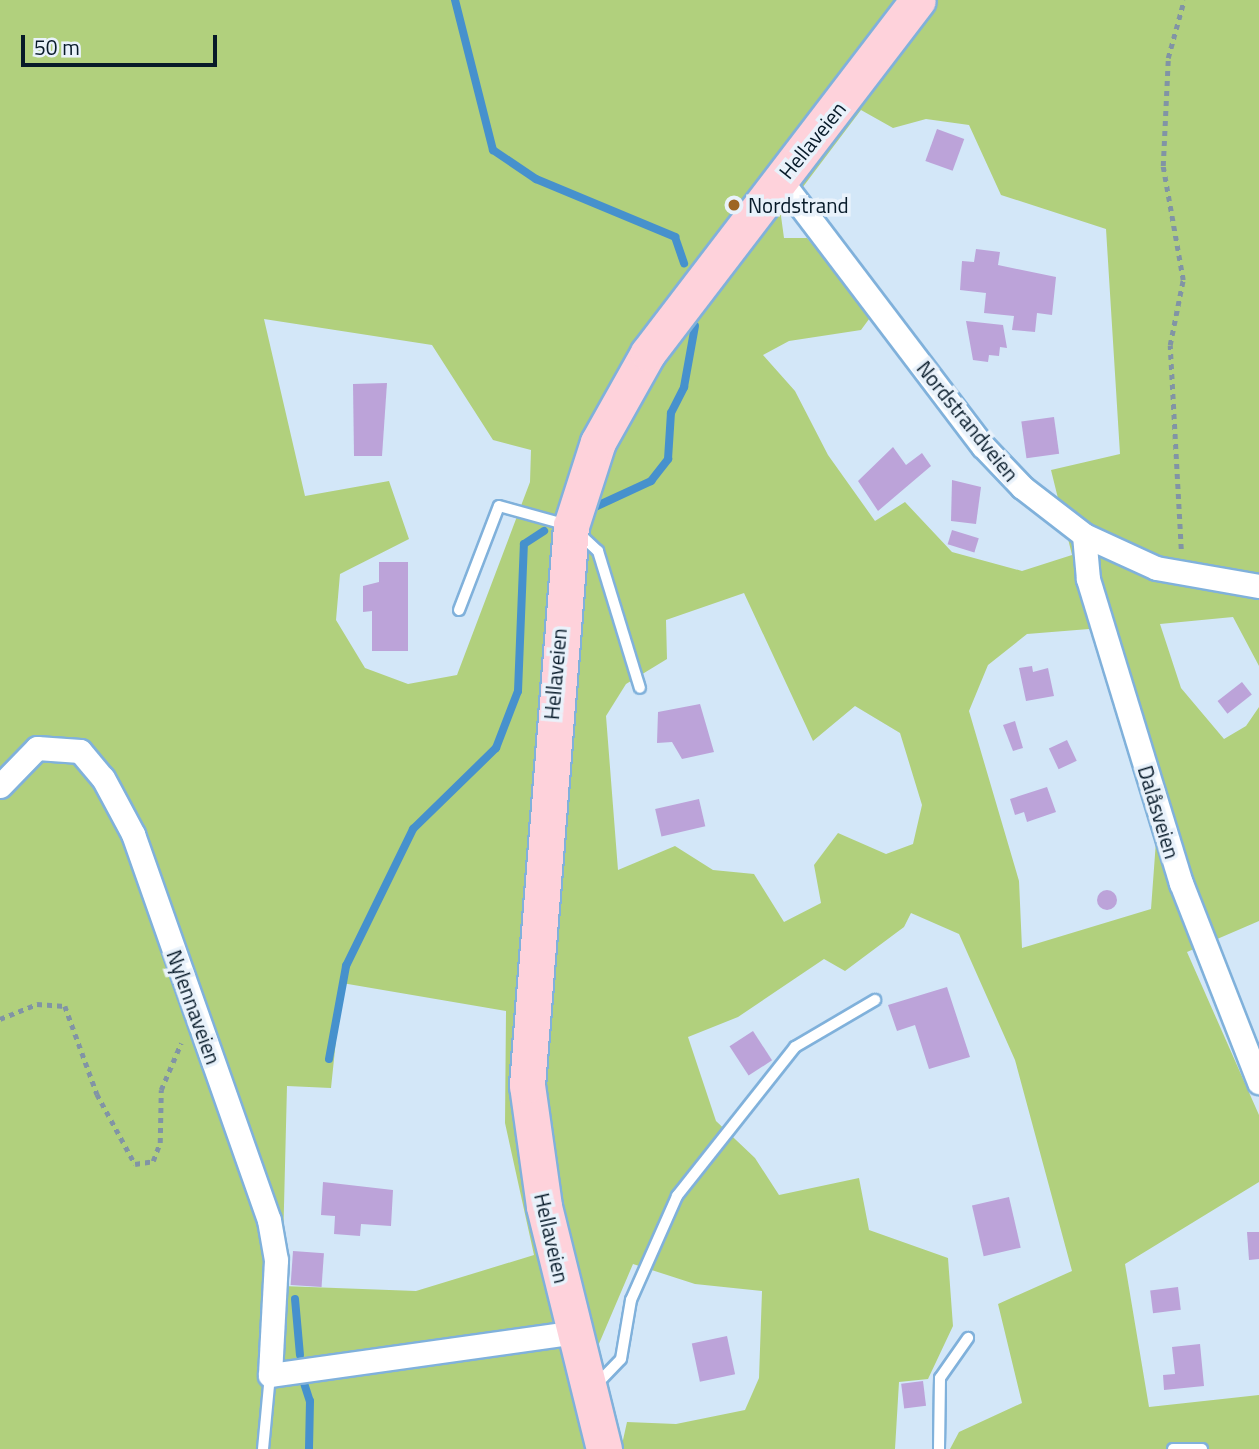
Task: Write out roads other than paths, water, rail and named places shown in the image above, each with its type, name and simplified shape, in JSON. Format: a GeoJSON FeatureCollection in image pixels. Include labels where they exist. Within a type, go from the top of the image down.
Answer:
{"type":"FeatureCollection","features":[{"type":"Feature","properties":{"kind":"main road","name":"Hellaveien"},"geometry":{"type":"LineString","coordinates":[[604,1449],[536,1167],[527,1085],[571,526],[582,480],[618,402],[780,179],[918,0]]}},
{"type":"Feature","properties":{"kind":"street","name":"Nordstrandveien"},"geometry":{"type":"LineString","coordinates":[[780,179],[983,446],[1022,487],[1084,535],[1186,576],[1259,586]]}},
{"type":"Feature","properties":{"kind":"street","name":"Dalåsveien"},"geometry":{"type":"LineString","coordinates":[[1084,535],[1088,579],[1177,872],[1259,1082]]}},
{"type":"Feature","properties":{"kind":"street","name":"Nylennaveien"},"geometry":{"type":"LineString","coordinates":[[0,786],[23,759],[47,744],[88,758],[147,868],[193,1017],[234,1111],[269,1220],[276,1260],[270,1375]]}},
{"type":"Feature","properties":{"kind":"street"},"geometry":{"type":"LineString","coordinates":[[270,1375],[575,1332]]}},
{"type":"Feature","properties":{"kind":"lane"},"geometry":{"type":"LineString","coordinates":[[459,610],[499,506],[571,526],[598,551],[640,688]]}},
{"type":"Feature","properties":{"kind":"lane"},"geometry":{"type":"LineString","coordinates":[[589,1388],[605,1382],[621,1359],[631,1300],[677,1196],[795,1047],[875,1000]]}},
{"type":"Feature","properties":{"kind":"lane"},"geometry":{"type":"LineString","coordinates":[[939,1449],[940,1378],[968,1338]]}},
{"type":"Feature","properties":{"kind":"lane","name":"Nylennaveien"},"geometry":{"type":"LineString","coordinates":[[263,1449],[270,1375]]}},
{"type":"Feature","properties":{"kind":"lane"},"geometry":{"type":"LineString","coordinates":[[1173,1449],[1202,1449]]}},
{"type":"Feature","properties":{"kind":"waterway"},"geometry":{"type":"LineString","coordinates":[[455,0],[493,150],[536,179],[675,237],[684,263]]}},
{"type":"Feature","properties":{"kind":"waterway"},"geometry":{"type":"LineString","coordinates":[[597,506],[651,481],[668,459],[671,413],[684,387],[695,326]]}},
{"type":"Feature","properties":{"kind":"waterway"},"geometry":{"type":"LineString","coordinates":[[329,1059],[346,966],[413,829],[496,748],[518,691],[524,544],[544,531]]}},
{"type":"Feature","properties":{"kind":"waterway"},"geometry":{"type":"LineString","coordinates":[[295,1299],[300,1355]]}},
{"type":"Feature","properties":{"kind":"waterway"},"geometry":{"type":"LineString","coordinates":[[303,1380],[310,1401],[309,1449]]}},
{"type":"Feature","properties":{"kind":"place","name":"Nordstrand"},"geometry":{"type":"Point","coordinates":[734,205]}}]}
